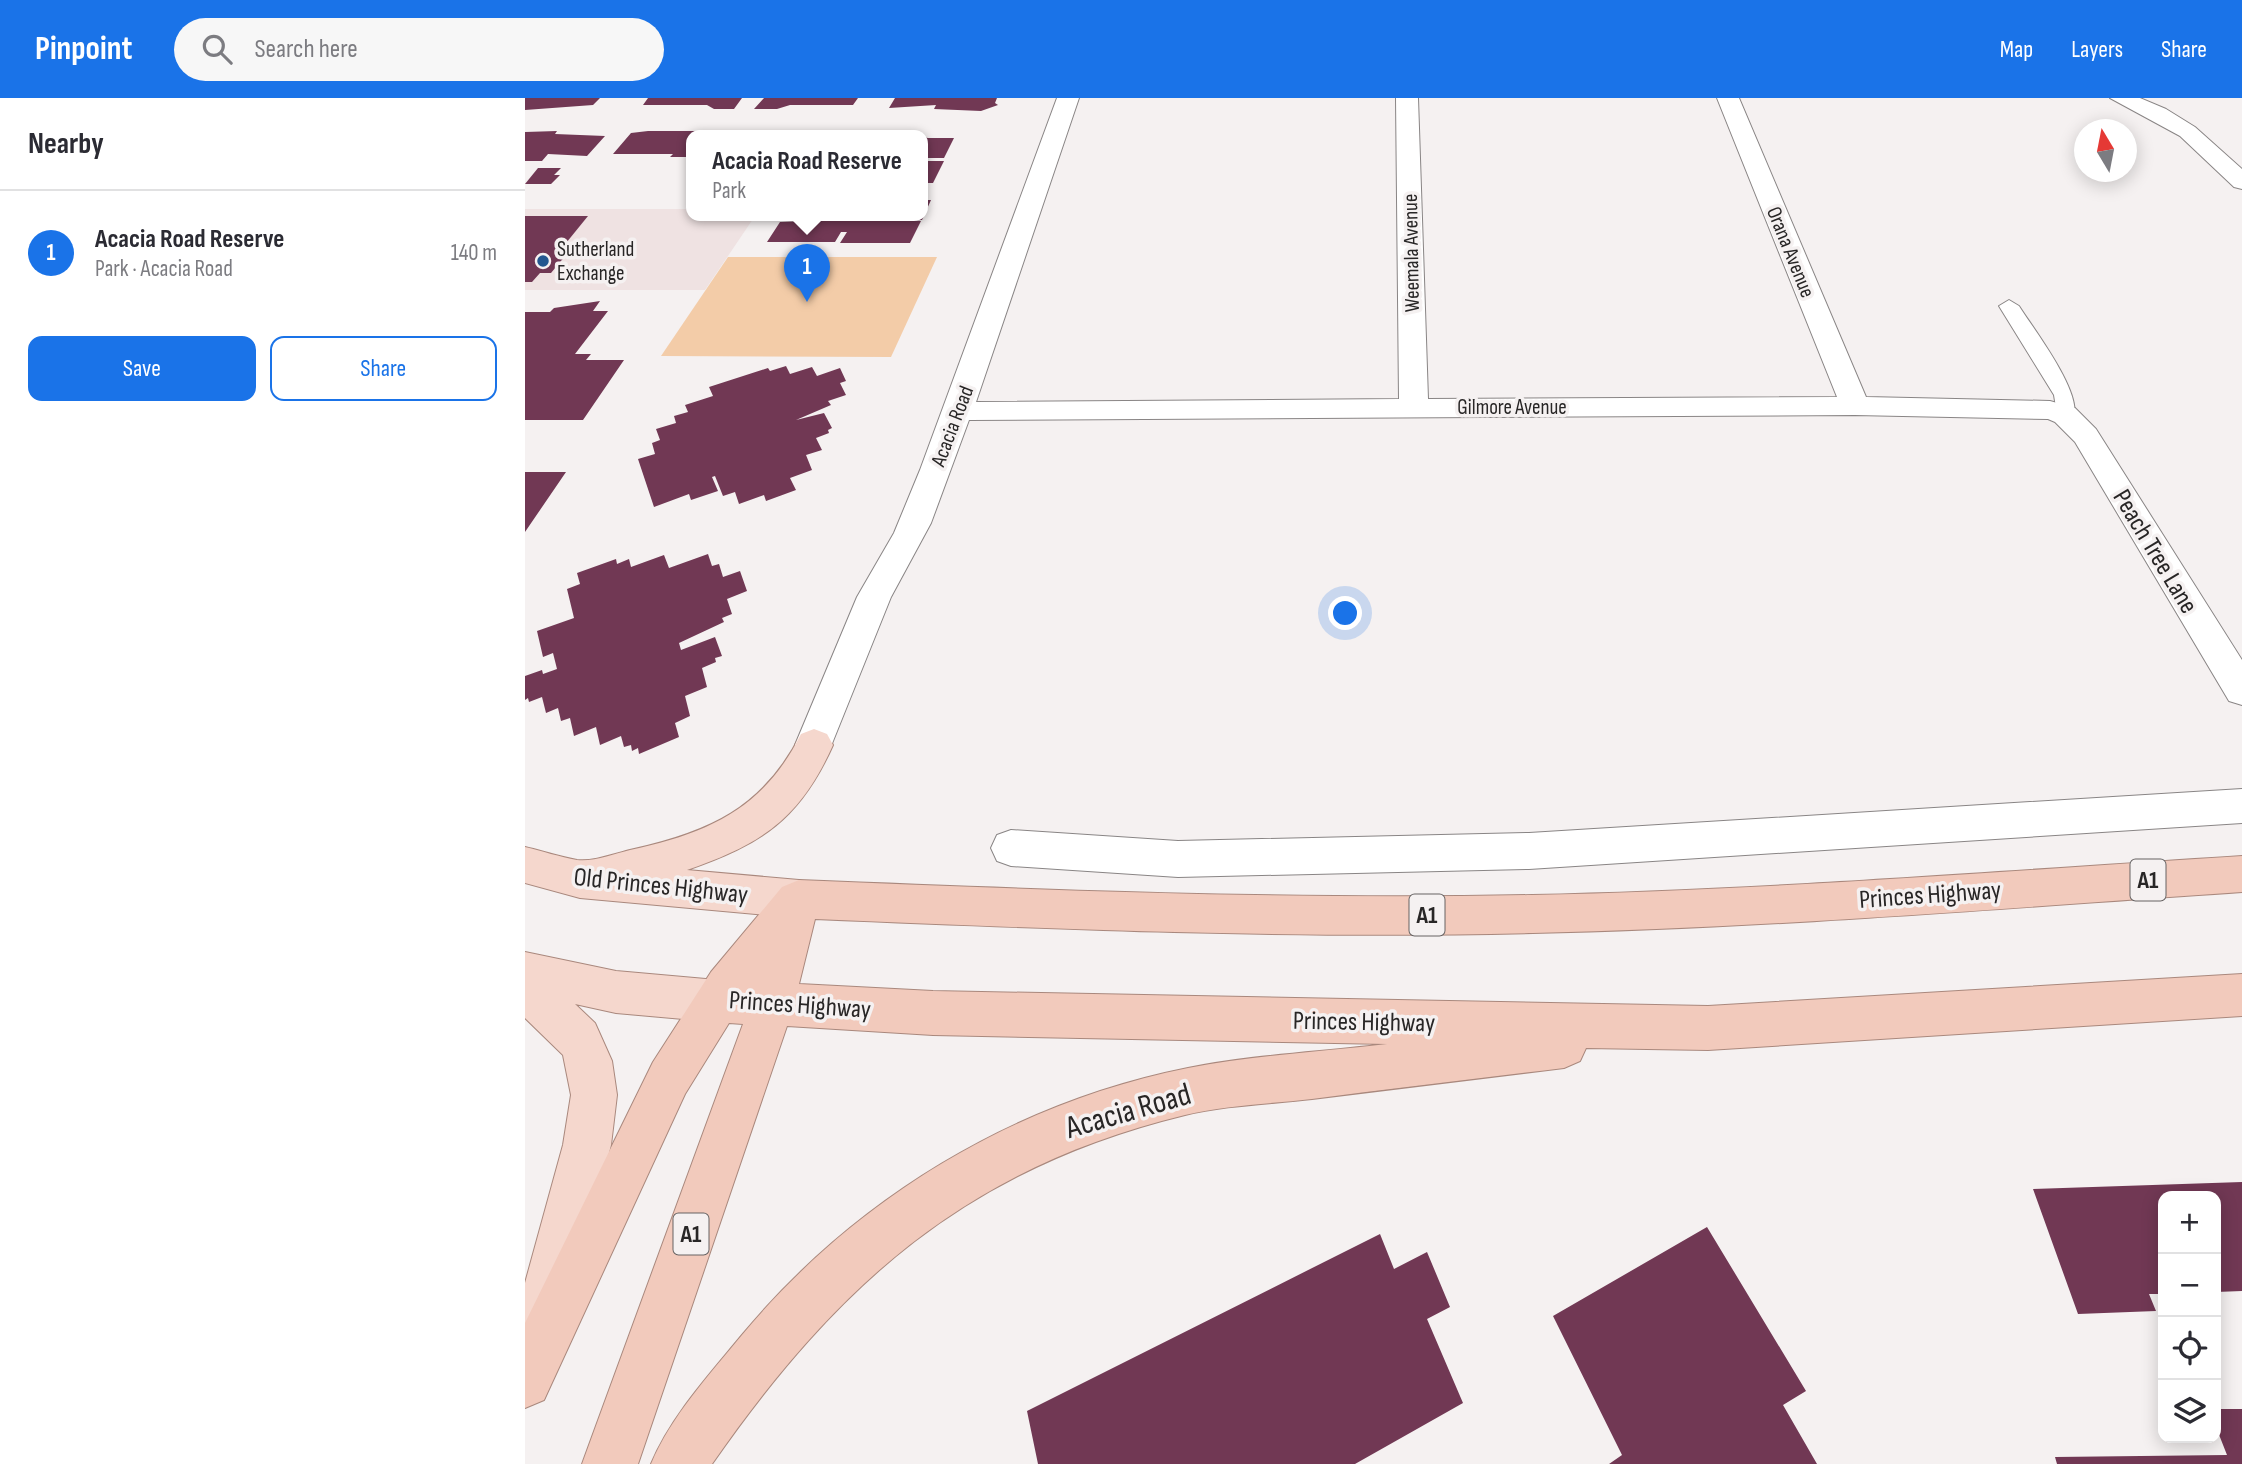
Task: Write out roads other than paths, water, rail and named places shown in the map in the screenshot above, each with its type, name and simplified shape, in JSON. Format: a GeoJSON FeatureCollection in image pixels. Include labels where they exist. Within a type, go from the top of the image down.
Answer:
{"type":"FeatureCollection","features":[{"type":"Feature","properties":{"kind":"highway","name":"Princes Highway"},"geometry":{"type":"LineString","coordinates":[[2242,874],[1750,906],[1533,914],[1309,916],[1080,911],[799,898],[742,964],[717,1001],[1054,1016],[1708,1028],[2242,995]]}},
{"type":"Feature","properties":{"kind":"highway"},"geometry":{"type":"LineString","coordinates":[[772,1005],[789,949],[799,898]]}},
{"type":"Feature","properties":{"kind":"highway"},"geometry":{"type":"LineString","coordinates":[[525,1380],[669,1078],[717,1001]]}},
{"type":"Feature","properties":{"kind":"highway","name":"A1"},"geometry":{"type":"LineString","coordinates":[[610,1464],[772,1005]]}},
{"type":"Feature","properties":{"kind":"highway","name":"Acacia Road"},"geometry":{"type":"LineString","coordinates":[[679,1464],[744,1373],[789,1319],[871,1240],[963,1174],[1066,1126],[1134,1103],[1188,1091],[1708,1028]]}},
{"type":"Feature","properties":{"kind":"main road"},"geometry":{"type":"LineString","coordinates":[[580,879],[668,859],[735,831],[779,800],[794,783],[814,745]]}},
{"type":"Feature","properties":{"kind":"main road","name":"Old Princes Highway"},"geometry":{"type":"LineString","coordinates":[[525,865],[580,879],[799,898]]}},
{"type":"Feature","properties":{"kind":"main road"},"geometry":{"type":"LineString","coordinates":[[525,973],[616,992],[717,1001]]}},
{"type":"Feature","properties":{"kind":"main road"},"geometry":{"type":"LineString","coordinates":[[525,988],[579,1039],[589,1060],[594,1095],[587,1145],[525,1380]]}},
{"type":"Feature","properties":{"kind":"street","name":"Acacia Road"},"geometry":{"type":"LineString","coordinates":[[814,745],[875,595],[907,541],[959,411],[1004,285],[1018,233],[1068,98]]}},
{"type":"Feature","properties":{"kind":"street","name":"Weemala Avenue"},"geometry":{"type":"LineString","coordinates":[[1408,98],[1414,408]]}},
{"type":"Feature","properties":{"kind":"street","name":"Orana Avenue"},"geometry":{"type":"LineString","coordinates":[[1728,98],[1855,407]]}},
{"type":"Feature","properties":{"kind":"street"},"geometry":{"type":"LineString","coordinates":[[2121,98],[2171,118],[2192,132],[2242,182]]}},
{"type":"Feature","properties":{"kind":"street","name":"Gilmore Avenue"},"geometry":{"type":"LineString","coordinates":[[959,411],[2035,407],[2065,415]]}},
{"type":"Feature","properties":{"kind":"street","name":"Peach Tree Lane"},"geometry":{"type":"LineString","coordinates":[[2065,415],[2086,436],[2242,691]]}},
{"type":"Feature","properties":{"kind":"street"},"geometry":{"type":"LineString","coordinates":[[1011,848],[1178,859],[1529,851],[2242,806]]}},
{"type":"Feature","properties":{"kind":"lane"},"geometry":{"type":"LineString","coordinates":[[2009,306],[2064,395],[2065,415]]}},
{"type":"Feature","properties":{"kind":"place","name":"Sutherland Exchange"},"geometry":{"type":"Point","coordinates":[543,261]}},
{"type":"Feature","properties":{"kind":"place","name":"Acacia Road Reserve"},"geometry":{"type":"Point","coordinates":[807,302]}}]}
